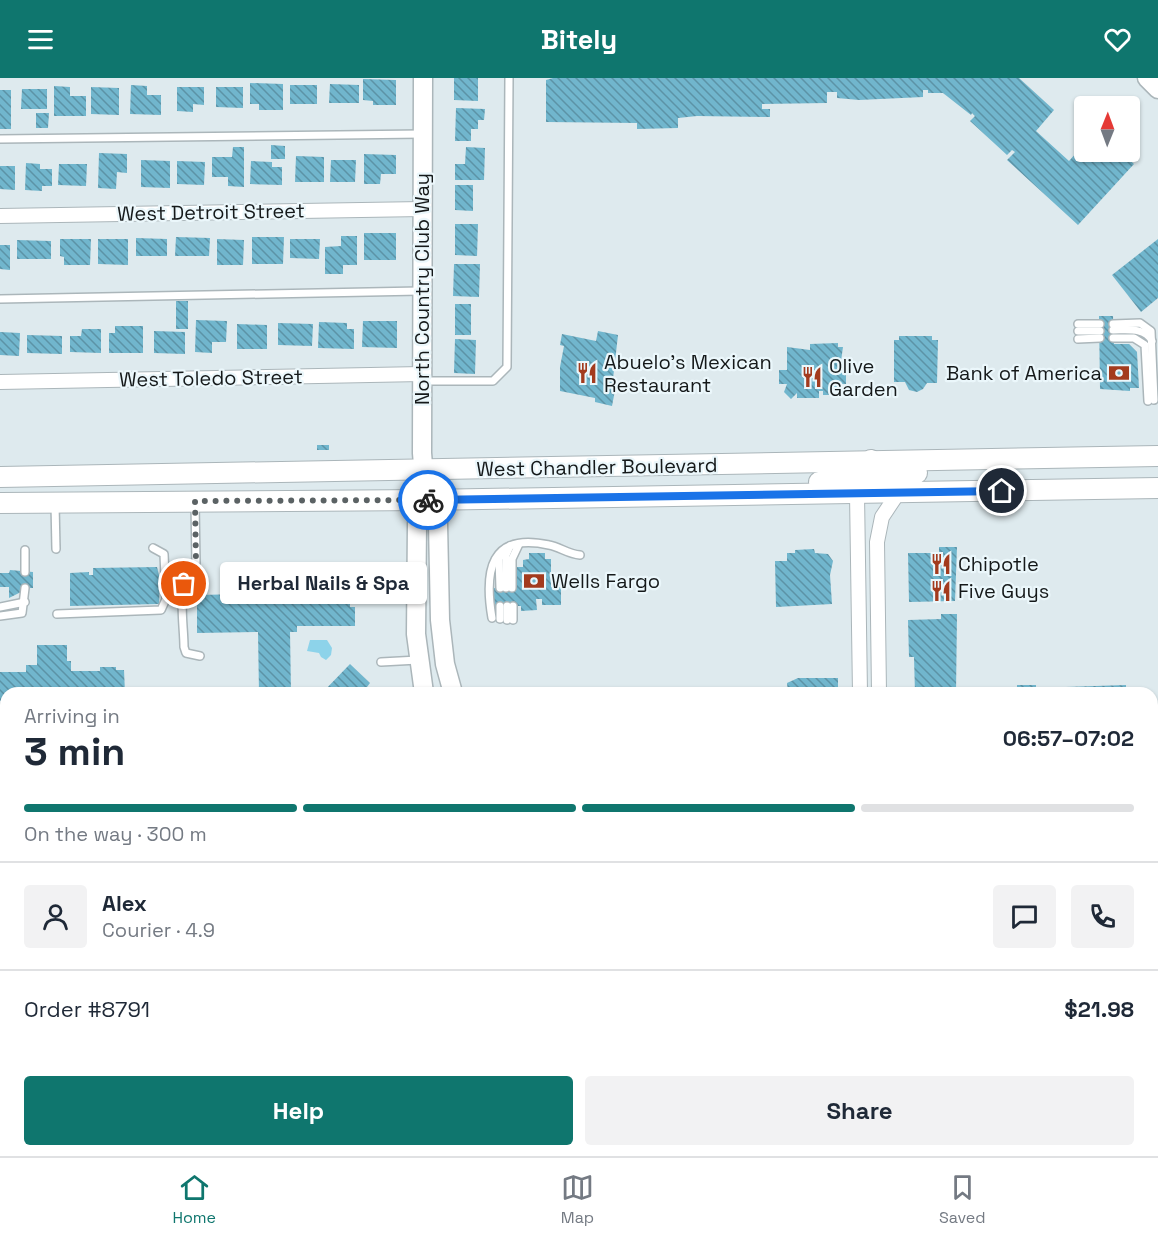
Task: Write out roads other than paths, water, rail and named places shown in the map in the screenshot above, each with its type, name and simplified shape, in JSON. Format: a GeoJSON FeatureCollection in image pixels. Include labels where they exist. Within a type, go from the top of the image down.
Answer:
{"type":"FeatureCollection","features":[{"type":"Feature","properties":{"kind":"main road","name":"West Chandler Boulevard"},"geometry":{"type":"LineString","coordinates":[[0,477],[1158,456]]}},
{"type":"Feature","properties":{"kind":"main road"},"geometry":{"type":"LineString","coordinates":[[857,494],[882,475],[938,472],[962,459]]}},
{"type":"Feature","properties":{"kind":"main road"},"geometry":{"type":"LineString","coordinates":[[768,495],[801,482],[846,480],[871,460]]}},
{"type":"Feature","properties":{"kind":"main road","name":"West Chandler Boulevard"},"geometry":{"type":"LineString","coordinates":[[0,503],[426,500],[1158,488]]}},
{"type":"Feature","properties":{"kind":"street","name":"North Country Club Way"},"geometry":{"type":"LineString","coordinates":[[423,78],[422,453],[426,500]]}},
{"type":"Feature","properties":{"kind":"street"},"geometry":{"type":"LineString","coordinates":[[1147,78],[1158,89]]}},
{"type":"Feature","properties":{"kind":"street","name":"West Detroit Street"},"geometry":{"type":"LineString","coordinates":[[0,216],[423,209]]}},
{"type":"Feature","properties":{"kind":"street","name":"West Toledo Street"},"geometry":{"type":"LineString","coordinates":[[0,382],[422,377]]}},
{"type":"Feature","properties":{"kind":"street"},"geometry":{"type":"LineString","coordinates":[[879,687],[878,542],[882,517],[898,493]]}},
{"type":"Feature","properties":{"kind":"street"},"geometry":{"type":"LineString","coordinates":[[857,494],[860,687]]}},
{"type":"Feature","properties":{"kind":"street"},"geometry":{"type":"LineString","coordinates":[[426,500],[438,523],[438,585],[443,650],[452,687]]}},
{"type":"Feature","properties":{"kind":"street"},"geometry":{"type":"LineString","coordinates":[[423,687],[418,660],[417,524],[426,500]]}},
{"type":"Feature","properties":{"kind":"street"},"geometry":{"type":"LineString","coordinates":[[418,660],[443,650]]}},
{"type":"Feature","properties":{"kind":"lane"},"geometry":{"type":"LineString","coordinates":[[422,377],[493,381],[507,367],[509,78]]}},
{"type":"Feature","properties":{"kind":"lane"},"geometry":{"type":"LineString","coordinates":[[0,139],[423,134]]}},
{"type":"Feature","properties":{"kind":"lane"},"geometry":{"type":"LineString","coordinates":[[0,299],[422,291]]}},
{"type":"Feature","properties":{"kind":"lane"},"geometry":{"type":"LineString","coordinates":[[1140,323],[1147,326],[1153,343],[1151,400],[1145,345],[1134,338],[1113,331],[1140,323]]}},
{"type":"Feature","properties":{"kind":"lane"},"geometry":{"type":"LineString","coordinates":[[1078,331],[1100,331],[1078,331]]}},
{"type":"Feature","properties":{"kind":"lane"},"geometry":{"type":"LineString","coordinates":[[195,501],[196,563],[187,571],[184,584],[184,647],[186,653],[200,657]]}},
{"type":"Feature","properties":{"kind":"lane"},"geometry":{"type":"LineString","coordinates":[[55,502],[56,549]]}},
{"type":"Feature","properties":{"kind":"lane"},"geometry":{"type":"LineString","coordinates":[[507,548],[506,588],[512,559],[519,544]]}},
{"type":"Feature","properties":{"kind":"lane"},"geometry":{"type":"LineString","coordinates":[[503,620],[489,590],[492,562],[507,548],[519,544],[550,545],[580,555]]}},
{"type":"Feature","properties":{"kind":"lane"},"geometry":{"type":"LineString","coordinates":[[57,614],[161,610],[166,599],[164,554],[153,548]]}},
{"type":"Feature","properties":{"kind":"lane"},"geometry":{"type":"LineString","coordinates":[[25,550],[25,572]]}},
{"type":"Feature","properties":{"kind":"lane"},"geometry":{"type":"LineString","coordinates":[[0,616],[22,613],[25,588]]}},
{"type":"Feature","properties":{"kind":"lane"},"geometry":{"type":"LineString","coordinates":[[0,607],[25,602]]}},
{"type":"Feature","properties":{"kind":"lane"},"geometry":{"type":"LineString","coordinates":[[503,620],[506,606],[503,620]]}},
{"type":"Feature","properties":{"kind":"lane"},"geometry":{"type":"LineString","coordinates":[[381,662],[418,660]]}},
{"type":"Feature","properties":{"kind":"water"},"geometry":{"type":"Polygon","coordinates":[[[310,640],[327,640],[332,648],[331,655],[326,660],[319,653],[307,651],[310,640]]]}},
{"type":"Feature","properties":{"kind":"place","name":"Abuelo's Mexican Restaurant"},"geometry":{"type":"Point","coordinates":[587,373]}},
{"type":"Feature","properties":{"kind":"place","name":"Bank of America"},"geometry":{"type":"Point","coordinates":[1119,373]}},
{"type":"Feature","properties":{"kind":"place","name":"Olive Garden"},"geometry":{"type":"Point","coordinates":[812,377]}},
{"type":"Feature","properties":{"kind":"place","name":"Chipotle"},"geometry":{"type":"Point","coordinates":[941,564]}},
{"type":"Feature","properties":{"kind":"place","name":"Wells Fargo"},"geometry":{"type":"Point","coordinates":[534,581]}},
{"type":"Feature","properties":{"kind":"place","name":"Herbal Nails & Spa"},"geometry":{"type":"Point","coordinates":[184,584]}},
{"type":"Feature","properties":{"kind":"place","name":"Five Guys"},"geometry":{"type":"Point","coordinates":[941,591]}}]}
